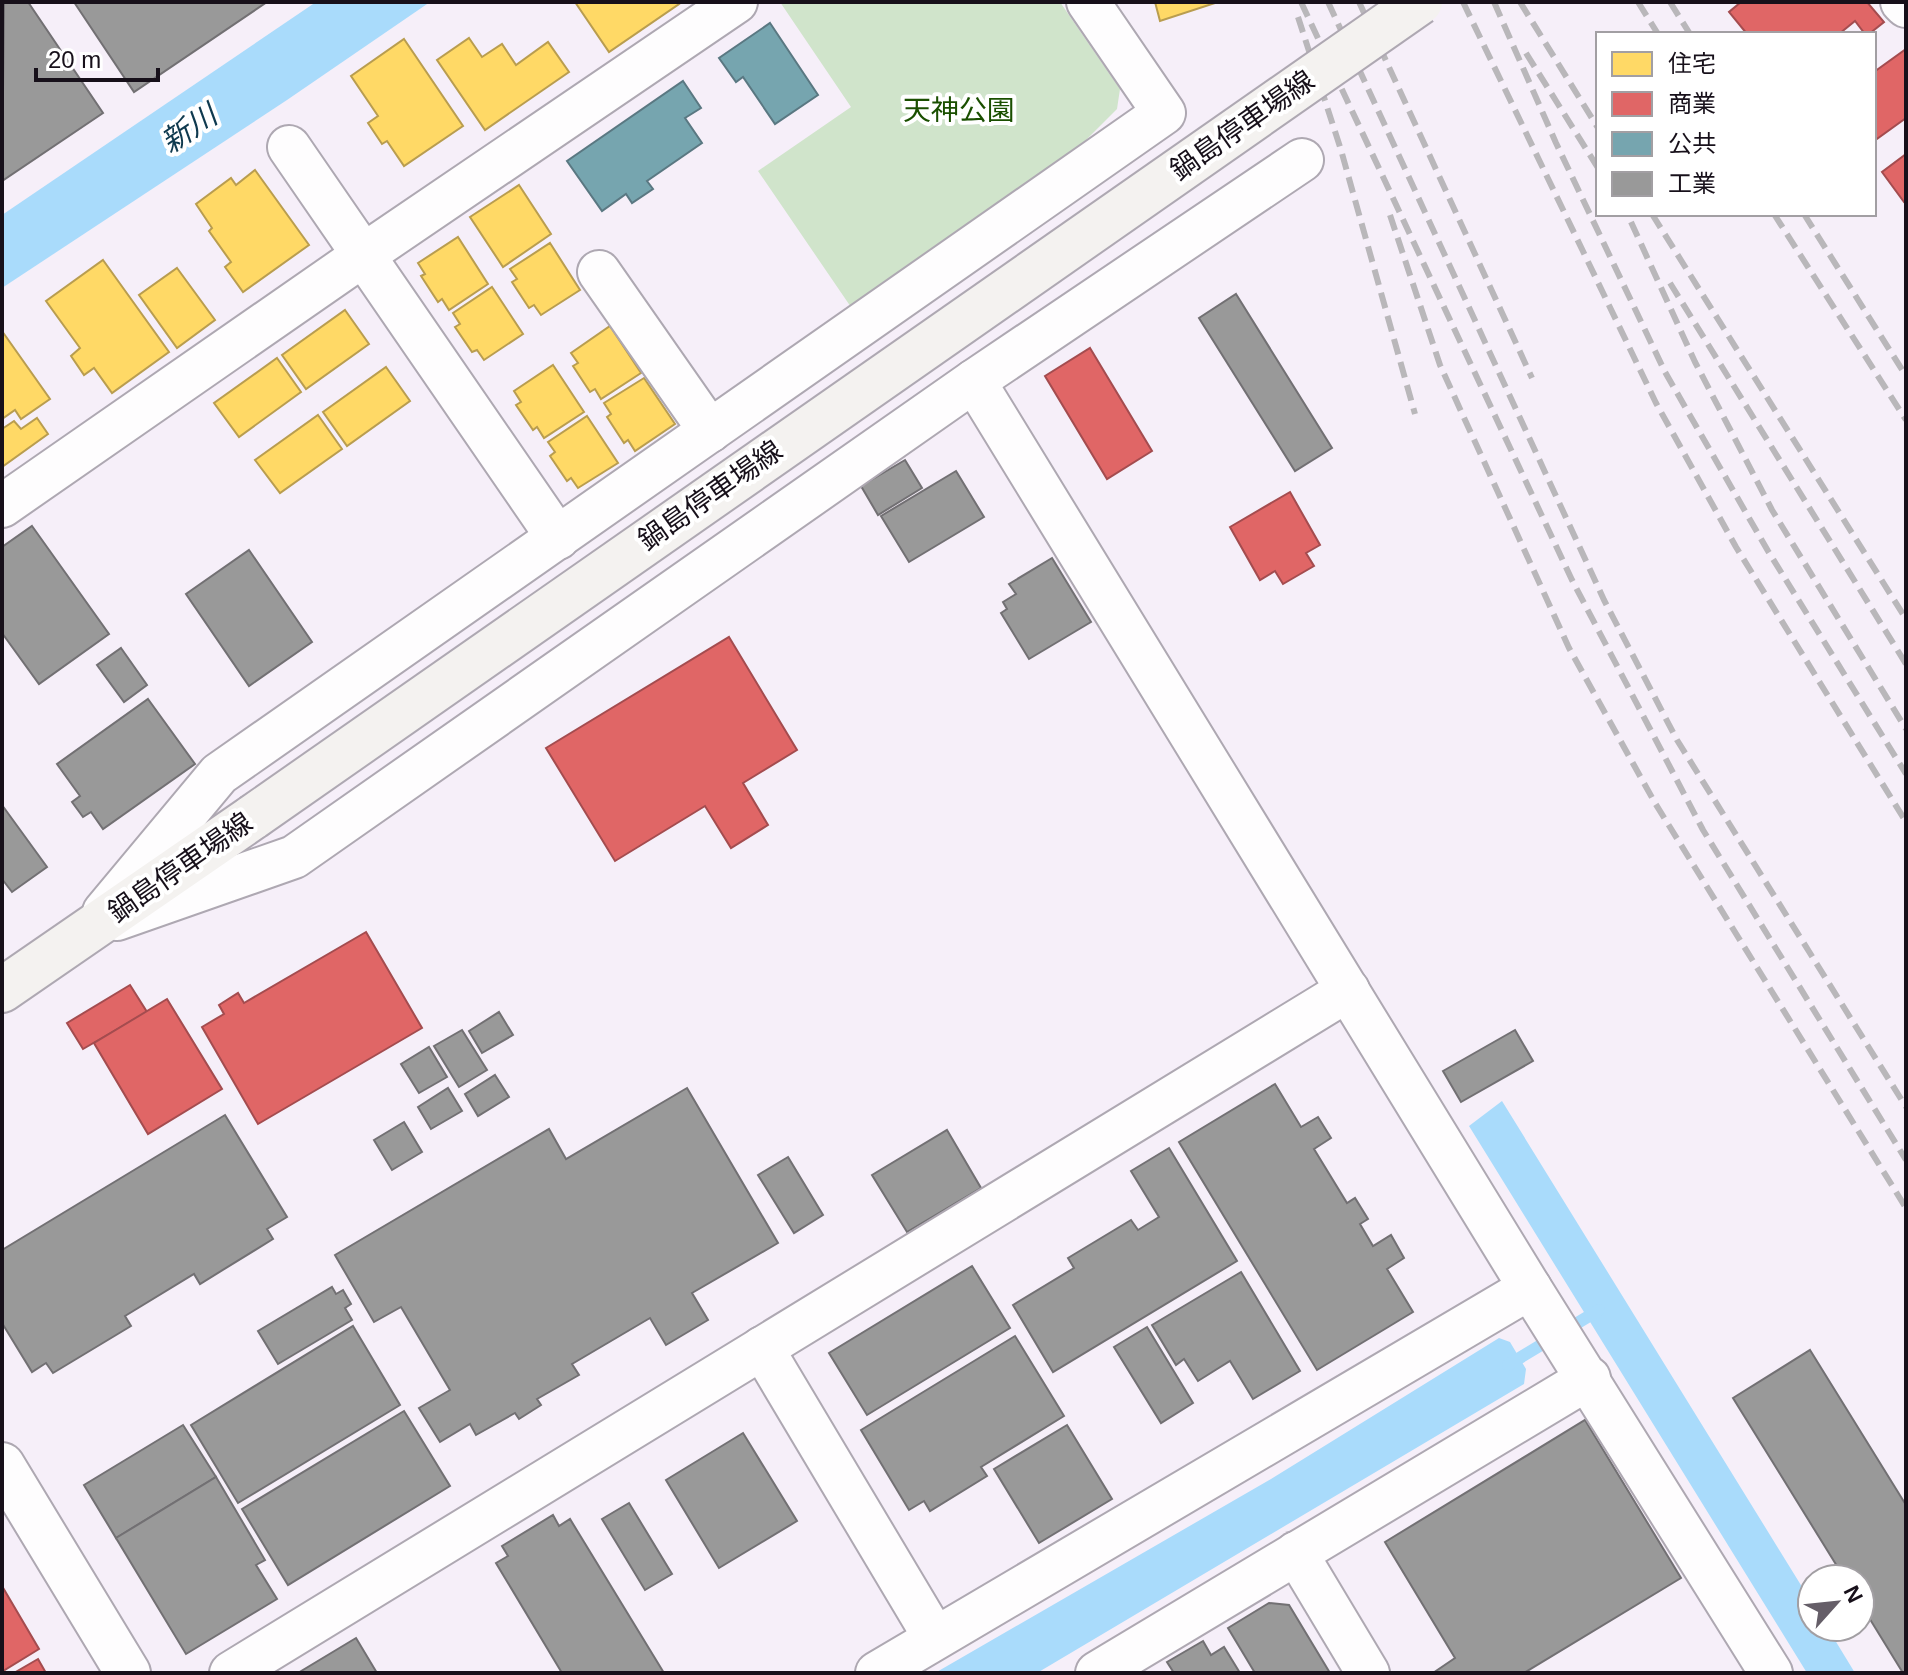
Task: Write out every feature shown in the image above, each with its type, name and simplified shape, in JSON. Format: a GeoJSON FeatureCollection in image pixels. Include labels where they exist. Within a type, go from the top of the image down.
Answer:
{"type":"FeatureCollection","features":[{"type":"Feature","properties":{"kind":"main road","name":"鍋島停車場線"},"geometry":{"type":"LineString","coordinates":[[2,990],[1420,2]]}},
{"type":"Feature","properties":{"kind":"street"},"geometry":{"type":"LineString","coordinates":[[2,506],[736,2]]}},
{"type":"Feature","properties":{"kind":"street"},"geometry":{"type":"LineString","coordinates":[[90,929],[219,774],[1164,113],[1088,2]]}},
{"type":"Feature","properties":{"kind":"street"},"geometry":{"type":"LineString","coordinates":[[289,147],[558,538]]}},
{"type":"Feature","properties":{"kind":"street"},"geometry":{"type":"LineString","coordinates":[[90,929],[294,857],[974,381],[1302,160]]}},
{"type":"Feature","properties":{"kind":"street"},"geometry":{"type":"LineString","coordinates":[[599,272],[710,431]]}},
{"type":"Feature","properties":{"kind":"street"},"geometry":{"type":"LineString","coordinates":[[974,381],[1771,1673]]}},
{"type":"Feature","properties":{"kind":"street"},"geometry":{"type":"LineString","coordinates":[[231,1673],[1348,990]]}},
{"type":"Feature","properties":{"kind":"street"},"geometry":{"type":"LineString","coordinates":[[877,1673],[1535,1294]]}},
{"type":"Feature","properties":{"kind":"street"},"geometry":{"type":"LineString","coordinates":[[762,1348],[935,1638]]}},
{"type":"Feature","properties":{"kind":"street"},"geometry":{"type":"LineString","coordinates":[[1097,1673],[1296,1553],[1582,1368]]}},
{"type":"Feature","properties":{"kind":"street"},"geometry":{"type":"LineString","coordinates":[[9,1494],[128,1673]]}},
{"type":"Feature","properties":{"kind":"street"},"geometry":{"type":"LineString","coordinates":[[1296,1553],[1368,1673]]}},
{"type":"Feature","properties":{"kind":"green space","name":"天神公園"},"geometry":{"type":"Polygon","coordinates":[[[780,2],[1060,2],[1120,89],[1117,109],[1045,181],[855,313],[758,171],[851,107],[780,2]]]}},
{"type":"Feature","properties":{"kind":"water","name":"新川"},"geometry":{"type":"Polygon","coordinates":[[[316,2],[430,2],[2,288],[2,215],[316,2]]]}},
{"type":"Feature","properties":{"kind":"water"},"geometry":{"type":"Polygon","coordinates":[[[1502,1101],[1796,1577],[1796,1643],[1837,1643],[1855,1673],[1807,1673],[1469,1126],[1502,1101]]]}},
{"type":"Feature","properties":{"kind":"water"},"geometry":{"type":"Polygon","coordinates":[[[1499,1338],[1510,1342],[1526,1369],[1524,1384],[1037,1673],[935,1673],[1271,1479],[1499,1338]]]}},
{"type":"Feature","properties":{"kind":"building: 住宅"},"geometry":{"type":"Polygon","coordinates":[[[575,2],[677,2],[679,4],[609,52],[575,2]]]}},
{"type":"Feature","properties":{"kind":"building: 住宅"},"geometry":{"type":"Polygon","coordinates":[[[1155,2],[1215,2],[1215,3],[1160,21],[1155,2]]]}},
{"type":"Feature","properties":{"kind":"building: 住宅"},"geometry":{"type":"Polygon","coordinates":[[[469,38],[482,57],[502,44],[516,65],[548,42],[569,72],[485,130],[437,60],[469,38]]]}},
{"type":"Feature","properties":{"kind":"building: 住宅"},"geometry":{"type":"Polygon","coordinates":[[[404,39],[463,126],[404,166],[387,141],[382,144],[368,123],[378,116],[351,76],[404,39]]]}},
{"type":"Feature","properties":{"kind":"building: 住宅"},"geometry":{"type":"Polygon","coordinates":[[[255,170],[309,245],[243,292],[225,267],[231,262],[209,231],[212,228],[196,204],[231,178],[236,185],[255,170]]]}},
{"type":"Feature","properties":{"kind":"building: 住宅"},"geometry":{"type":"Polygon","coordinates":[[[519,185],[551,234],[503,267],[470,217],[519,185]]]}},
{"type":"Feature","properties":{"kind":"building: 住宅"},"geometry":{"type":"Polygon","coordinates":[[[458,237],[488,284],[449,310],[442,299],[438,302],[421,276],[425,274],[418,263],[458,237]]]}},
{"type":"Feature","properties":{"kind":"building: 住宅"},"geometry":{"type":"Polygon","coordinates":[[[550,243],[580,290],[541,315],[534,305],[529,308],[512,282],[517,279],[510,269],[550,243]]]}},
{"type":"Feature","properties":{"kind":"building: 住宅"},"geometry":{"type":"Polygon","coordinates":[[[103,260],[169,352],[112,393],[94,368],[84,375],[71,356],[80,348],[46,301],[103,260]]]}},
{"type":"Feature","properties":{"kind":"building: 住宅"},"geometry":{"type":"Polygon","coordinates":[[[177,268],[215,320],[177,348],[139,295],[177,268]]]}},
{"type":"Feature","properties":{"kind":"building: 住宅"},"geometry":{"type":"Polygon","coordinates":[[[492,287],[523,334],[484,360],[477,350],[472,352],[455,327],[460,324],[453,313],[492,287]]]}},
{"type":"Feature","properties":{"kind":"building: 住宅"},"geometry":{"type":"Polygon","coordinates":[[[345,310],[369,344],[306,389],[282,355],[345,310]]]}},
{"type":"Feature","properties":{"kind":"building: 住宅"},"geometry":{"type":"Polygon","coordinates":[[[610,326],[641,373],[601,399],[595,389],[590,392],[573,366],[578,363],[571,353],[610,326]]]}},
{"type":"Feature","properties":{"kind":"building: 住宅"},"geometry":{"type":"Polygon","coordinates":[[[2,331],[50,399],[21,419],[15,410],[2,419],[2,331]]]}},
{"type":"Feature","properties":{"kind":"building: 住宅"},"geometry":{"type":"Polygon","coordinates":[[[277,358],[301,392],[239,437],[214,403],[277,358]]]}},
{"type":"Feature","properties":{"kind":"building: 住宅"},"geometry":{"type":"Polygon","coordinates":[[[553,365],[584,412],[544,438],[537,427],[533,430],[516,405],[521,402],[514,391],[553,365]]]}},
{"type":"Feature","properties":{"kind":"building: 住宅"},"geometry":{"type":"Polygon","coordinates":[[[386,367],[410,401],[347,446],[323,412],[386,367]]]}},
{"type":"Feature","properties":{"kind":"building: 住宅"},"geometry":{"type":"Polygon","coordinates":[[[644,378],[675,424],[635,451],[628,440],[624,443],[607,417],[611,414],[604,403],[644,378]]]}},
{"type":"Feature","properties":{"kind":"building: 住宅"},"geometry":{"type":"Polygon","coordinates":[[[318,415],[342,449],[280,493],[255,460],[318,415]]]}},
{"type":"Feature","properties":{"kind":"building: 住宅"},"geometry":{"type":"Polygon","coordinates":[[[587,416],[618,463],[578,488],[571,478],[567,481],[550,456],[555,452],[548,442],[587,416]]]}},
{"type":"Feature","properties":{"kind":"building: 住宅"},"geometry":{"type":"Polygon","coordinates":[[[37,418],[48,434],[2,467],[2,429],[14,421],[21,429],[37,418]]]}},
{"type":"Feature","properties":{"kind":"building: 商業"},"geometry":{"type":"Polygon","coordinates":[[[1741,2],[1867,2],[1884,22],[1872,32],[1863,32],[1855,21],[1841,32],[1745,32],[1729,12],[1741,2]]]}},
{"type":"Feature","properties":{"kind":"building: 商業"},"geometry":{"type":"Polygon","coordinates":[[[1906,49],[1906,118],[1876,140],[1876,71],[1906,49]]]}},
{"type":"Feature","properties":{"kind":"building: 商業"},"geometry":{"type":"Polygon","coordinates":[[[1906,154],[1906,201],[1904,202],[1882,172],[1906,154]]]}},
{"type":"Feature","properties":{"kind":"building: 商業"},"geometry":{"type":"Polygon","coordinates":[[[1090,348],[1152,451],[1107,479],[1045,376],[1090,348]]]}},
{"type":"Feature","properties":{"kind":"building: 商業"},"geometry":{"type":"Polygon","coordinates":[[[1290,492],[1320,545],[1306,553],[1314,566],[1283,584],[1275,571],[1260,580],[1230,527],[1290,492]]]}},
{"type":"Feature","properties":{"kind":"building: 商業"},"geometry":{"type":"Polygon","coordinates":[[[729,637],[797,750],[743,783],[768,825],[731,848],[705,806],[615,861],[546,748],[729,637]]]}},
{"type":"Feature","properties":{"kind":"building: 商業"},"geometry":{"type":"Polygon","coordinates":[[[366,932],[422,1028],[258,1124],[202,1027],[224,1014],[219,1005],[238,993],[244,1003],[366,932]]]}},
{"type":"Feature","properties":{"kind":"building: 商業"},"geometry":{"type":"Polygon","coordinates":[[[130,985],[147,1012],[83,1049],[67,1023],[130,985]]]}},
{"type":"Feature","properties":{"kind":"building: 商業"},"geometry":{"type":"Polygon","coordinates":[[[167,999],[222,1089],[148,1134],[94,1043],[167,999]]]}},
{"type":"Feature","properties":{"kind":"building: 商業"},"geometry":{"type":"Polygon","coordinates":[[[2,1586],[39,1649],[3,1671],[2,1669],[2,1586]]]}},
{"type":"Feature","properties":{"kind":"building: 商業"},"geometry":{"type":"Polygon","coordinates":[[[38,1659],[46,1673],[14,1673],[38,1659]]]}},
{"type":"Feature","properties":{"kind":"building: 公共"},"geometry":{"type":"Polygon","coordinates":[[[770,23],[818,95],[775,124],[743,77],[736,82],[719,58],[770,23]]]}},
{"type":"Feature","properties":{"kind":"building: 公共"},"geometry":{"type":"Polygon","coordinates":[[[683,81],[701,108],[685,118],[702,143],[647,181],[653,189],[632,203],[626,194],[602,211],[567,161],[683,81]]]}},
{"type":"Feature","properties":{"kind":"building: 工業"},"geometry":{"type":"Polygon","coordinates":[[[4,2],[28,2],[103,113],[2,181],[4,2]]]}},
{"type":"Feature","properties":{"kind":"building: 工業"},"geometry":{"type":"Polygon","coordinates":[[[74,2],[267,2],[134,92],[74,2]]]}},
{"type":"Feature","properties":{"kind":"building: 工業"},"geometry":{"type":"Polygon","coordinates":[[[1236,294],[1332,448],[1295,471],[1199,318],[1236,294]]]}},
{"type":"Feature","properties":{"kind":"building: 工業"},"geometry":{"type":"Polygon","coordinates":[[[905,460],[922,488],[878,515],[861,486],[905,460]]]}},
{"type":"Feature","properties":{"kind":"building: 工業"},"geometry":{"type":"Polygon","coordinates":[[[956,471],[984,517],[909,562],[881,516],[956,471]]]}},
{"type":"Feature","properties":{"kind":"building: 工業"},"geometry":{"type":"Polygon","coordinates":[[[32,526],[109,634],[39,684],[2,633],[2,547],[32,526]]]}},
{"type":"Feature","properties":{"kind":"building: 工業"},"geometry":{"type":"Polygon","coordinates":[[[249,550],[312,642],[249,686],[186,594],[249,550]]]}},
{"type":"Feature","properties":{"kind":"building: 工業"},"geometry":{"type":"Polygon","coordinates":[[[1052,558],[1091,622],[1029,659],[1001,613],[1007,609],[1003,602],[1016,594],[1009,584],[1052,558]]]}},
{"type":"Feature","properties":{"kind":"building: 工業"},"geometry":{"type":"Polygon","coordinates":[[[121,648],[147,685],[124,702],[97,665],[121,648]]]}},
{"type":"Feature","properties":{"kind":"building: 工業"},"geometry":{"type":"Polygon","coordinates":[[[148,699],[195,764],[103,829],[91,812],[83,817],[72,802],[80,796],[57,764],[148,699]]]}},
{"type":"Feature","properties":{"kind":"building: 工業"},"geometry":{"type":"Polygon","coordinates":[[[2,805],[47,867],[12,892],[2,879],[2,805]]]}},
{"type":"Feature","properties":{"kind":"building: 工業"},"geometry":{"type":"Polygon","coordinates":[[[499,1012],[513,1035],[482,1053],[469,1031],[499,1012]]]}},
{"type":"Feature","properties":{"kind":"building: 工業"},"geometry":{"type":"Polygon","coordinates":[[[462,1030],[487,1070],[459,1087],[434,1046],[462,1030]]]}},
{"type":"Feature","properties":{"kind":"building: 工業"},"geometry":{"type":"Polygon","coordinates":[[[1515,1030],[1533,1061],[1461,1102],[1443,1071],[1515,1030]]]}},
{"type":"Feature","properties":{"kind":"building: 工業"},"geometry":{"type":"Polygon","coordinates":[[[429,1047],[447,1077],[419,1093],[401,1064],[429,1047]]]}},
{"type":"Feature","properties":{"kind":"building: 工業"},"geometry":{"type":"Polygon","coordinates":[[[495,1075],[509,1097],[478,1116],[465,1094],[495,1075]]]}},
{"type":"Feature","properties":{"kind":"building: 工業"},"geometry":{"type":"Polygon","coordinates":[[[1275,1084],[1301,1127],[1318,1117],[1331,1138],[1314,1149],[1347,1203],[1355,1198],[1368,1219],[1360,1224],[1373,1246],[1391,1235],[1404,1258],[1387,1269],[1413,1312],[1317,1370],[1179,1142],[1275,1084]]]}},
{"type":"Feature","properties":{"kind":"building: 工業"},"geometry":{"type":"Polygon","coordinates":[[[448,1088],[462,1111],[431,1129],[418,1107],[448,1088]]]}},
{"type":"Feature","properties":{"kind":"building: 工業"},"geometry":{"type":"Polygon","coordinates":[[[687,1088],[778,1243],[692,1293],[708,1320],[666,1345],[650,1318],[572,1364],[579,1375],[537,1399],[541,1405],[519,1419],[515,1413],[476,1435],[470,1424],[440,1442],[419,1408],[450,1390],[401,1307],[374,1322],[335,1255],[549,1129],[566,1159],[687,1088]]]}},
{"type":"Feature","properties":{"kind":"building: 工業"},"geometry":{"type":"Polygon","coordinates":[[[225,1115],[287,1217],[267,1229],[273,1239],[200,1284],[194,1274],[125,1316],[131,1326],[53,1373],[46,1363],[32,1372],[2,1323],[2,1250],[225,1115]]]}},
{"type":"Feature","properties":{"kind":"building: 工業"},"geometry":{"type":"Polygon","coordinates":[[[404,1122],[422,1152],[392,1170],[374,1140],[404,1122]]]}},
{"type":"Feature","properties":{"kind":"building: 工業"},"geometry":{"type":"Polygon","coordinates":[[[947,1130],[981,1188],[907,1232],[872,1175],[947,1130]]]}},
{"type":"Feature","properties":{"kind":"building: 工業"},"geometry":{"type":"Polygon","coordinates":[[[1169,1148],[1237,1261],[1053,1372],[1013,1305],[1074,1268],[1068,1258],[1131,1220],[1138,1230],[1159,1217],[1131,1171],[1169,1148]]]}},
{"type":"Feature","properties":{"kind":"building: 工業"},"geometry":{"type":"Polygon","coordinates":[[[788,1157],[823,1215],[794,1233],[758,1175],[788,1157]]]}},
{"type":"Feature","properties":{"kind":"building: 工業"},"geometry":{"type":"Polygon","coordinates":[[[972,1266],[1010,1328],[867,1415],[829,1353],[972,1266]]]}},
{"type":"Feature","properties":{"kind":"building: 工業"},"geometry":{"type":"Polygon","coordinates":[[[1241,1272],[1300,1371],[1253,1399],[1230,1361],[1198,1381],[1184,1359],[1176,1365],[1152,1325],[1241,1272]]]}},
{"type":"Feature","properties":{"kind":"building: 工業"},"geometry":{"type":"Polygon","coordinates":[[[332,1287],[336,1294],[343,1290],[351,1304],[345,1308],[352,1320],[278,1364],[258,1331],[332,1287]]]}},
{"type":"Feature","properties":{"kind":"building: 工業"},"geometry":{"type":"Polygon","coordinates":[[[353,1326],[400,1405],[238,1503],[191,1425],[353,1326]]]}},
{"type":"Feature","properties":{"kind":"building: 工業"},"geometry":{"type":"Polygon","coordinates":[[[1147,1327],[1193,1403],[1161,1423],[1114,1347],[1147,1327]]]}},
{"type":"Feature","properties":{"kind":"building: 工業"},"geometry":{"type":"Polygon","coordinates":[[[1015,1336],[1064,1416],[981,1467],[987,1476],[930,1511],[924,1501],[909,1510],[861,1430],[1015,1336]]]}},
{"type":"Feature","properties":{"kind":"building: 工業"},"geometry":{"type":"Polygon","coordinates":[[[1810,1350],[1906,1505],[1906,1673],[1903,1673],[1876,1629],[1876,1563],[1835,1563],[1733,1398],[1810,1350]]]}},
{"type":"Feature","properties":{"kind":"building: 工業"},"geometry":{"type":"Polygon","coordinates":[[[404,1411],[450,1486],[288,1585],[242,1509],[404,1411]]]}},
{"type":"Feature","properties":{"kind":"building: 工業"},"geometry":{"type":"Polygon","coordinates":[[[1585,1420],[1681,1578],[1524,1673],[1433,1673],[1455,1658],[1385,1542],[1585,1420]]]}},
{"type":"Feature","properties":{"kind":"building: 工業"},"geometry":{"type":"Polygon","coordinates":[[[183,1425],[216,1477],[116,1538],[84,1485],[183,1425]]]}},
{"type":"Feature","properties":{"kind":"building: 工業"},"geometry":{"type":"Polygon","coordinates":[[[1067,1425],[1112,1499],[1039,1543],[994,1469],[1067,1425]]]}},
{"type":"Feature","properties":{"kind":"building: 工業"},"geometry":{"type":"Polygon","coordinates":[[[743,1433],[797,1521],[719,1568],[666,1480],[743,1433]]]}},
{"type":"Feature","properties":{"kind":"building: 工業"},"geometry":{"type":"Polygon","coordinates":[[[216,1477],[265,1560],[256,1565],[277,1599],[186,1654],[116,1538],[216,1477]]]}},
{"type":"Feature","properties":{"kind":"building: 工業"},"geometry":{"type":"Polygon","coordinates":[[[629,1503],[672,1574],[645,1590],[602,1519],[629,1503]]]}},
{"type":"Feature","properties":{"kind":"building: 工業"},"geometry":{"type":"Polygon","coordinates":[[[553,1515],[559,1526],[570,1519],[664,1673],[562,1673],[496,1563],[508,1556],[502,1546],[553,1515]]]}},
{"type":"Feature","properties":{"kind":"building: 工業"},"geometry":{"type":"Polygon","coordinates":[[[1269,1603],[1289,1605],[1330,1673],[1255,1673],[1228,1628],[1269,1603]]]}},
{"type":"Feature","properties":{"kind":"building: 工業"},"geometry":{"type":"Polygon","coordinates":[[[356,1638],[377,1673],[298,1673],[356,1638]]]}},
{"type":"Feature","properties":{"kind":"building: 工業"},"geometry":{"type":"Polygon","coordinates":[[[1203,1641],[1211,1655],[1224,1647],[1240,1673],[1174,1673],[1167,1662],[1203,1641]]]}},
{"type":"Feature","properties":{"kind":"waterway"},"geometry":{"type":"LineString","coordinates":[[1508,1365],[1599,1310]]}},
{"type":"Feature","properties":{"kind":"railway"},"geometry":{"type":"LineString","coordinates":[[1301,2],[1572,580],[1703,830],[1906,1160]]}},
{"type":"Feature","properties":{"kind":"railway"},"geometry":{"type":"LineString","coordinates":[[1328,2],[1604,600],[1677,740],[1906,1107]]}},
{"type":"Feature","properties":{"kind":"railway"},"geometry":{"type":"LineString","coordinates":[[1359,2],[1532,378]]}},
{"type":"Feature","properties":{"kind":"railway"},"geometry":{"type":"LineString","coordinates":[[1463,2],[1656,403],[1736,547],[1906,822]]}},
{"type":"Feature","properties":{"kind":"railway"},"geometry":{"type":"LineString","coordinates":[[1494,2],[1556,143],[1665,372],[1768,551],[1906,774]]}},
{"type":"Feature","properties":{"kind":"railway"},"geometry":{"type":"LineString","coordinates":[[1520,2],[1596,125]]}},
{"type":"Feature","properties":{"kind":"railway"},"geometry":{"type":"LineString","coordinates":[[1638,2],[1657,32]]}},
{"type":"Feature","properties":{"kind":"railway"},"geometry":{"type":"LineString","coordinates":[[1670,2],[1689,32]]}},
{"type":"Feature","properties":{"kind":"railway"},"geometry":{"type":"LineString","coordinates":[[1298,17],[1341,150],[1415,414]]}},
{"type":"Feature","properties":{"kind":"railway"},"geometry":{"type":"LineString","coordinates":[[1526,53],[1596,165]]}},
{"type":"Feature","properties":{"kind":"railway"},"geometry":{"type":"LineString","coordinates":[[1390,215],[1440,365],[1569,648],[1655,803],[1906,1208]]}},
{"type":"Feature","properties":{"kind":"railway"},"geometry":{"type":"LineString","coordinates":[[1653,216],[1906,619]]}},
{"type":"Feature","properties":{"kind":"railway"},"geometry":{"type":"LineString","coordinates":[[1775,216],[1906,420]]}},
{"type":"Feature","properties":{"kind":"railway"},"geometry":{"type":"LineString","coordinates":[[1805,216],[1906,376]]}},
{"type":"Feature","properties":{"kind":"railway"},"geometry":{"type":"LineString","coordinates":[[1631,222],[1695,362],[1772,510],[1906,729]]}},
{"type":"Feature","properties":{"kind":"railway"},"geometry":{"type":"LineString","coordinates":[[1670,283],[1906,664]]}}]}
